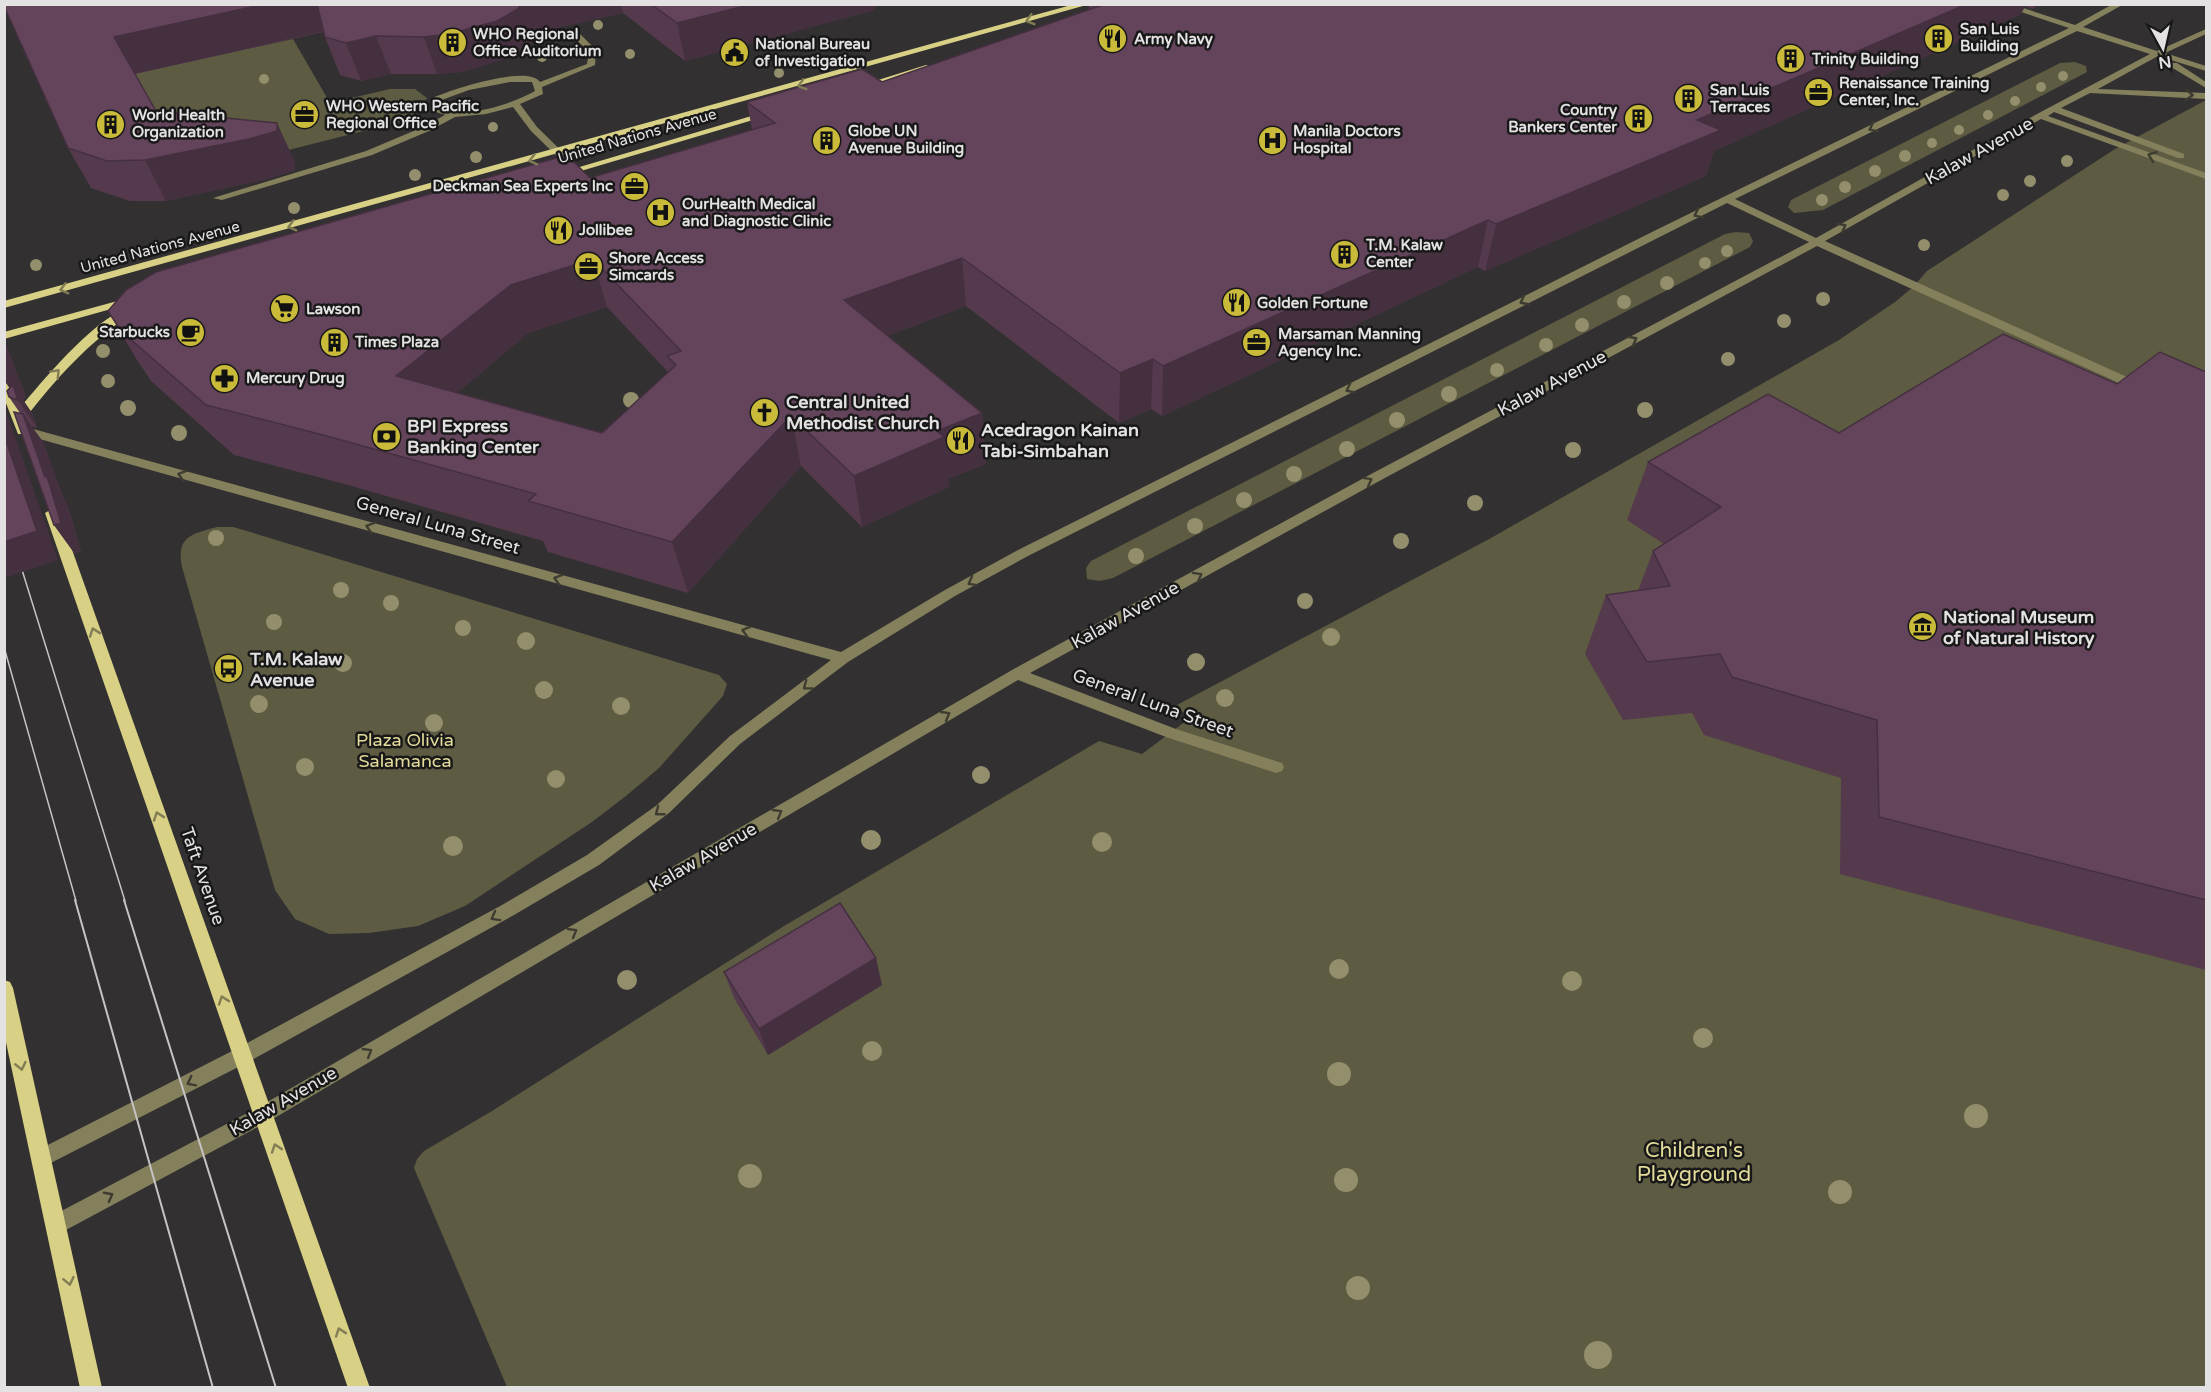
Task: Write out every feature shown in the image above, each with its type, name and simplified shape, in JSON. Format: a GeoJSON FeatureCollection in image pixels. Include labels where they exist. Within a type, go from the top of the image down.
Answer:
{"type":"FeatureCollection","features":[{"type":"Feature","properties":{"kind":"main road","name":"United Nations Avenue"},"geometry":{"type":"LineString","coordinates":[[4,305],[1086,4]]}},
{"type":"Feature","properties":{"kind":"main road"},"geometry":{"type":"LineString","coordinates":[[856,88],[942,63]]}},
{"type":"Feature","properties":{"kind":"main road","name":"United Nations Avenue"},"geometry":{"type":"LineString","coordinates":[[553,177],[777,111]]}},
{"type":"Feature","properties":{"kind":"main road"},"geometry":{"type":"LineString","coordinates":[[4,336],[144,299],[89,340],[42,387],[22,429]]}},
{"type":"Feature","properties":{"kind":"main road"},"geometry":{"type":"LineString","coordinates":[[4,379],[22,429]]}},
{"type":"Feature","properties":{"kind":"main road","name":"Taft Avenue"},"geometry":{"type":"LineString","coordinates":[[48,504],[359,1388]]}},
{"type":"Feature","properties":{"kind":"main road"},"geometry":{"type":"LineString","coordinates":[[4,988],[9,1032],[43,1158],[91,1388]]}},
{"type":"Feature","properties":{"kind":"street"},"geometry":{"type":"LineString","coordinates":[[2001,4],[2206,69]]}},
{"type":"Feature","properties":{"kind":"street"},"geometry":{"type":"LineString","coordinates":[[43,1158],[243,1055],[508,910],[593,860],[663,809],[735,740],[843,658],[950,593],[1023,553],[2120,4]]}},
{"type":"Feature","properties":{"kind":"street"},"geometry":{"type":"LineString","coordinates":[[539,85],[591,64],[593,52],[572,31]]}},
{"type":"Feature","properties":{"kind":"street","name":"Kalaw Avenue"},"geometry":{"type":"LineString","coordinates":[[57,1224],[264,1114],[1017,674],[1378,476],[1816,242],[2040,116],[2156,54],[2206,31]]}},
{"type":"Feature","properties":{"kind":"street"},"geometry":{"type":"LineString","coordinates":[[2156,54],[2206,85]]}},
{"type":"Feature","properties":{"kind":"street"},"geometry":{"type":"LineString","coordinates":[[501,80],[528,80],[535,81],[539,85],[540,92],[515,103],[452,115],[439,113],[433,108],[435,100],[449,93],[501,80]]}},
{"type":"Feature","properties":{"kind":"street"},"geometry":{"type":"LineString","coordinates":[[2089,91],[2146,91],[2206,96]]}},
{"type":"Feature","properties":{"kind":"street"},"geometry":{"type":"LineString","coordinates":[[515,103],[534,129],[576,170]]}},
{"type":"Feature","properties":{"kind":"street"},"geometry":{"type":"LineString","coordinates":[[2054,109],[2206,165]]}},
{"type":"Feature","properties":{"kind":"street"},"geometry":{"type":"LineString","coordinates":[[219,198],[393,145],[429,129],[452,115]]}},
{"type":"Feature","properties":{"kind":"street"},"geometry":{"type":"LineString","coordinates":[[2040,116],[2206,176]]}},
{"type":"Feature","properties":{"kind":"street"},"geometry":{"type":"LineString","coordinates":[[1728,200],[1913,287],[2152,393]]}},
{"type":"Feature","properties":{"kind":"street","name":"General Luna Street"},"geometry":{"type":"LineString","coordinates":[[22,429],[843,658]]}},
{"type":"Feature","properties":{"kind":"street","name":"General Luna Street"},"geometry":{"type":"LineString","coordinates":[[1017,674],[1172,733],[1276,767]]}},
{"type":"Feature","properties":{"kind":"green space"},"geometry":{"type":"Polygon","coordinates":[[[293,39],[330,103],[390,89],[415,89],[427,98],[419,111],[399,122],[229,165],[178,154],[133,74],[293,39]]]}},
{"type":"Feature","properties":{"kind":"green space"},"geometry":{"type":"Polygon","coordinates":[[[2075,62],[2086,66],[2087,72],[1823,210],[1794,213],[1788,207],[1791,200],[2060,63],[2075,62]]]}},
{"type":"Feature","properties":{"kind":"green space","name":"Children's Playground"},"geometry":{"type":"Polygon","coordinates":[[[2206,100],[2206,1387],[507,1387],[414,1168],[417,1159],[424,1151],[492,1111],[784,926],[1099,741],[1142,754],[1190,718],[1175,706],[1491,538],[1839,340],[1895,302],[1927,271],[2115,149],[2206,100]]]}},
{"type":"Feature","properties":{"kind":"green space"},"geometry":{"type":"Polygon","coordinates":[[[1749,233],[1753,241],[1750,247],[1113,578],[1100,581],[1087,579],[1086,568],[1091,561],[1725,234],[1749,233]]]}},
{"type":"Feature","properties":{"kind":"green space","name":"Plaza Olivia Salamanca"},"geometry":{"type":"Polygon","coordinates":[[[217,527],[233,527],[247,531],[719,675],[727,684],[723,696],[659,768],[626,796],[592,822],[465,906],[418,926],[369,933],[329,934],[295,919],[275,890],[182,567],[181,549],[188,538],[217,527]]]}},
{"type":"Feature","properties":{"kind":"building"},"geometry":{"type":"Polygon","coordinates":[[[4,4],[265,4],[114,37],[156,111],[277,123],[277,131],[249,139],[145,160],[107,161],[68,148],[4,4]]]}},
{"type":"Feature","properties":{"kind":"building"},"geometry":{"type":"Polygon","coordinates":[[[317,4],[521,4],[518,9],[497,21],[449,34],[424,37],[376,36],[346,43],[325,37],[317,4]]]}},
{"type":"Feature","properties":{"kind":"building"},"geometry":{"type":"Polygon","coordinates":[[[651,4],[752,4],[677,23],[651,4]]]}},
{"type":"Feature","properties":{"kind":"building"},"geometry":{"type":"Polygon","coordinates":[[[1105,4],[1967,4],[1697,120],[1721,130],[1496,224],[1488,220],[1163,366],[1153,359],[1120,373],[962,258],[844,300],[982,413],[937,431],[944,437],[854,476],[791,416],[672,542],[528,501],[536,494],[206,405],[121,331],[108,311],[126,290],[156,272],[567,155],[590,178],[775,123],[747,102],[862,69],[882,82],[1105,4]],[[593,259],[511,285],[396,376],[602,433],[676,365],[667,356],[681,351],[593,259]]]}},
{"type":"Feature","properties":{"kind":"building","name":"National Museum of Natural History"},"geometry":{"type":"Polygon","coordinates":[[[2003,334],[2117,384],[2160,352],[2206,372],[2206,900],[1879,817],[1877,720],[1732,677],[1720,654],[1647,662],[1606,595],[1670,586],[1653,551],[1721,507],[1648,462],[1768,394],[1839,433],[2003,334]]]}},
{"type":"Feature","properties":{"kind":"building"},"geometry":{"type":"Polygon","coordinates":[[[13,385],[18,400],[9,397],[7,391],[13,385]]]}},
{"type":"Feature","properties":{"kind":"building"},"geometry":{"type":"Polygon","coordinates":[[[14,412],[23,414],[45,477],[47,476],[61,523],[54,525],[14,412]]]}},
{"type":"Feature","properties":{"kind":"building"},"geometry":{"type":"Polygon","coordinates":[[[4,435],[37,531],[4,542],[4,435]]]}},
{"type":"Feature","properties":{"kind":"building"},"geometry":{"type":"Polygon","coordinates":[[[840,903],[876,958],[759,1029],[724,972],[840,903]]]}},
{"type":"Feature","properties":{"kind":"tram line"},"geometry":{"type":"LineString","coordinates":[[18,557],[125,901]]}},
{"type":"Feature","properties":{"kind":"tram line"},"geometry":{"type":"LineString","coordinates":[[4,647],[76,901]]}},
{"type":"Feature","properties":{"kind":"tram line"},"geometry":{"type":"LineString","coordinates":[[75,900],[213,1388]]}},
{"type":"Feature","properties":{"kind":"tram line"},"geometry":{"type":"LineString","coordinates":[[124,900],[276,1388]]}},
{"type":"Feature","properties":{"kind":"place","name":"San Luis Building"},"geometry":{"type":"Point","coordinates":[1939,38]}},
{"type":"Feature","properties":{"kind":"place","name":"Army Navy"},"geometry":{"type":"Point","coordinates":[1113,39]}},
{"type":"Feature","properties":{"kind":"place","name":"WHO Regional Office Auditorium"},"geometry":{"type":"Point","coordinates":[452,43]}},
{"type":"Feature","properties":{"kind":"place","name":"National Bureau of Investigation"},"geometry":{"type":"Point","coordinates":[734,53]}},
{"type":"Feature","properties":{"kind":"place","name":"Trinity Building"},"geometry":{"type":"Point","coordinates":[1791,59]}},
{"type":"Feature","properties":{"kind":"place","name":"Renaissance Training Center, Inc."},"geometry":{"type":"Point","coordinates":[1818,92]}},
{"type":"Feature","properties":{"kind":"place","name":"San Luis Terraces"},"geometry":{"type":"Point","coordinates":[1689,99]}},
{"type":"Feature","properties":{"kind":"place","name":"WHO Western Pacific Regional Office"},"geometry":{"type":"Point","coordinates":[305,115]}},
{"type":"Feature","properties":{"kind":"place","name":"Country Bankers Center"},"geometry":{"type":"Point","coordinates":[1638,119]}},
{"type":"Feature","properties":{"kind":"place","name":"World Health Organization"},"geometry":{"type":"Point","coordinates":[111,124]}},
{"type":"Feature","properties":{"kind":"place","name":"Globe UN Avenue Building"},"geometry":{"type":"Point","coordinates":[827,140]}},
{"type":"Feature","properties":{"kind":"place","name":"Manila Doctors Hospital"},"geometry":{"type":"Point","coordinates":[1272,140]}},
{"type":"Feature","properties":{"kind":"place","name":"Deckman Sea Experts Inc"},"geometry":{"type":"Point","coordinates":[634,186]}},
{"type":"Feature","properties":{"kind":"place","name":"OurHealth Medical and Diagnostic Clinic"},"geometry":{"type":"Point","coordinates":[661,213]}},
{"type":"Feature","properties":{"kind":"place","name":"Jollibee"},"geometry":{"type":"Point","coordinates":[558,230]}},
{"type":"Feature","properties":{"kind":"place","name":"T.M. Kalaw Center"},"geometry":{"type":"Point","coordinates":[1345,254]}},
{"type":"Feature","properties":{"kind":"place","name":"Shore Access Simcards"},"geometry":{"type":"Point","coordinates":[588,267]}},
{"type":"Feature","properties":{"kind":"place","name":"Golden Fortune"},"geometry":{"type":"Point","coordinates":[1236,303]}},
{"type":"Feature","properties":{"kind":"place","name":"Lawson"},"geometry":{"type":"Point","coordinates":[285,309]}},
{"type":"Feature","properties":{"kind":"place","name":"Starbucks"},"geometry":{"type":"Point","coordinates":[191,332]}},
{"type":"Feature","properties":{"kind":"place","name":"Times Plaza"},"geometry":{"type":"Point","coordinates":[334,342]}},
{"type":"Feature","properties":{"kind":"place","name":"Marsaman Manning Agency Inc."},"geometry":{"type":"Point","coordinates":[1257,343]}},
{"type":"Feature","properties":{"kind":"place","name":"Mercury Drug"},"geometry":{"type":"Point","coordinates":[225,378]}},
{"type":"Feature","properties":{"kind":"place","name":"Central United Methodist Church"},"geometry":{"type":"Point","coordinates":[765,412]}},
{"type":"Feature","properties":{"kind":"place","name":"BPI Express Banking Center"},"geometry":{"type":"Point","coordinates":[386,436]}},
{"type":"Feature","properties":{"kind":"place","name":"Acedragon Kainan Tabi-Simbahan"},"geometry":{"type":"Point","coordinates":[960,440]}},
{"type":"Feature","properties":{"kind":"place","name":"National Museum of Natural History"},"geometry":{"type":"Point","coordinates":[1922,627]}},
{"type":"Feature","properties":{"kind":"place","name":"T.M. Kalaw Avenue"},"geometry":{"type":"Point","coordinates":[229,669]}}]}
